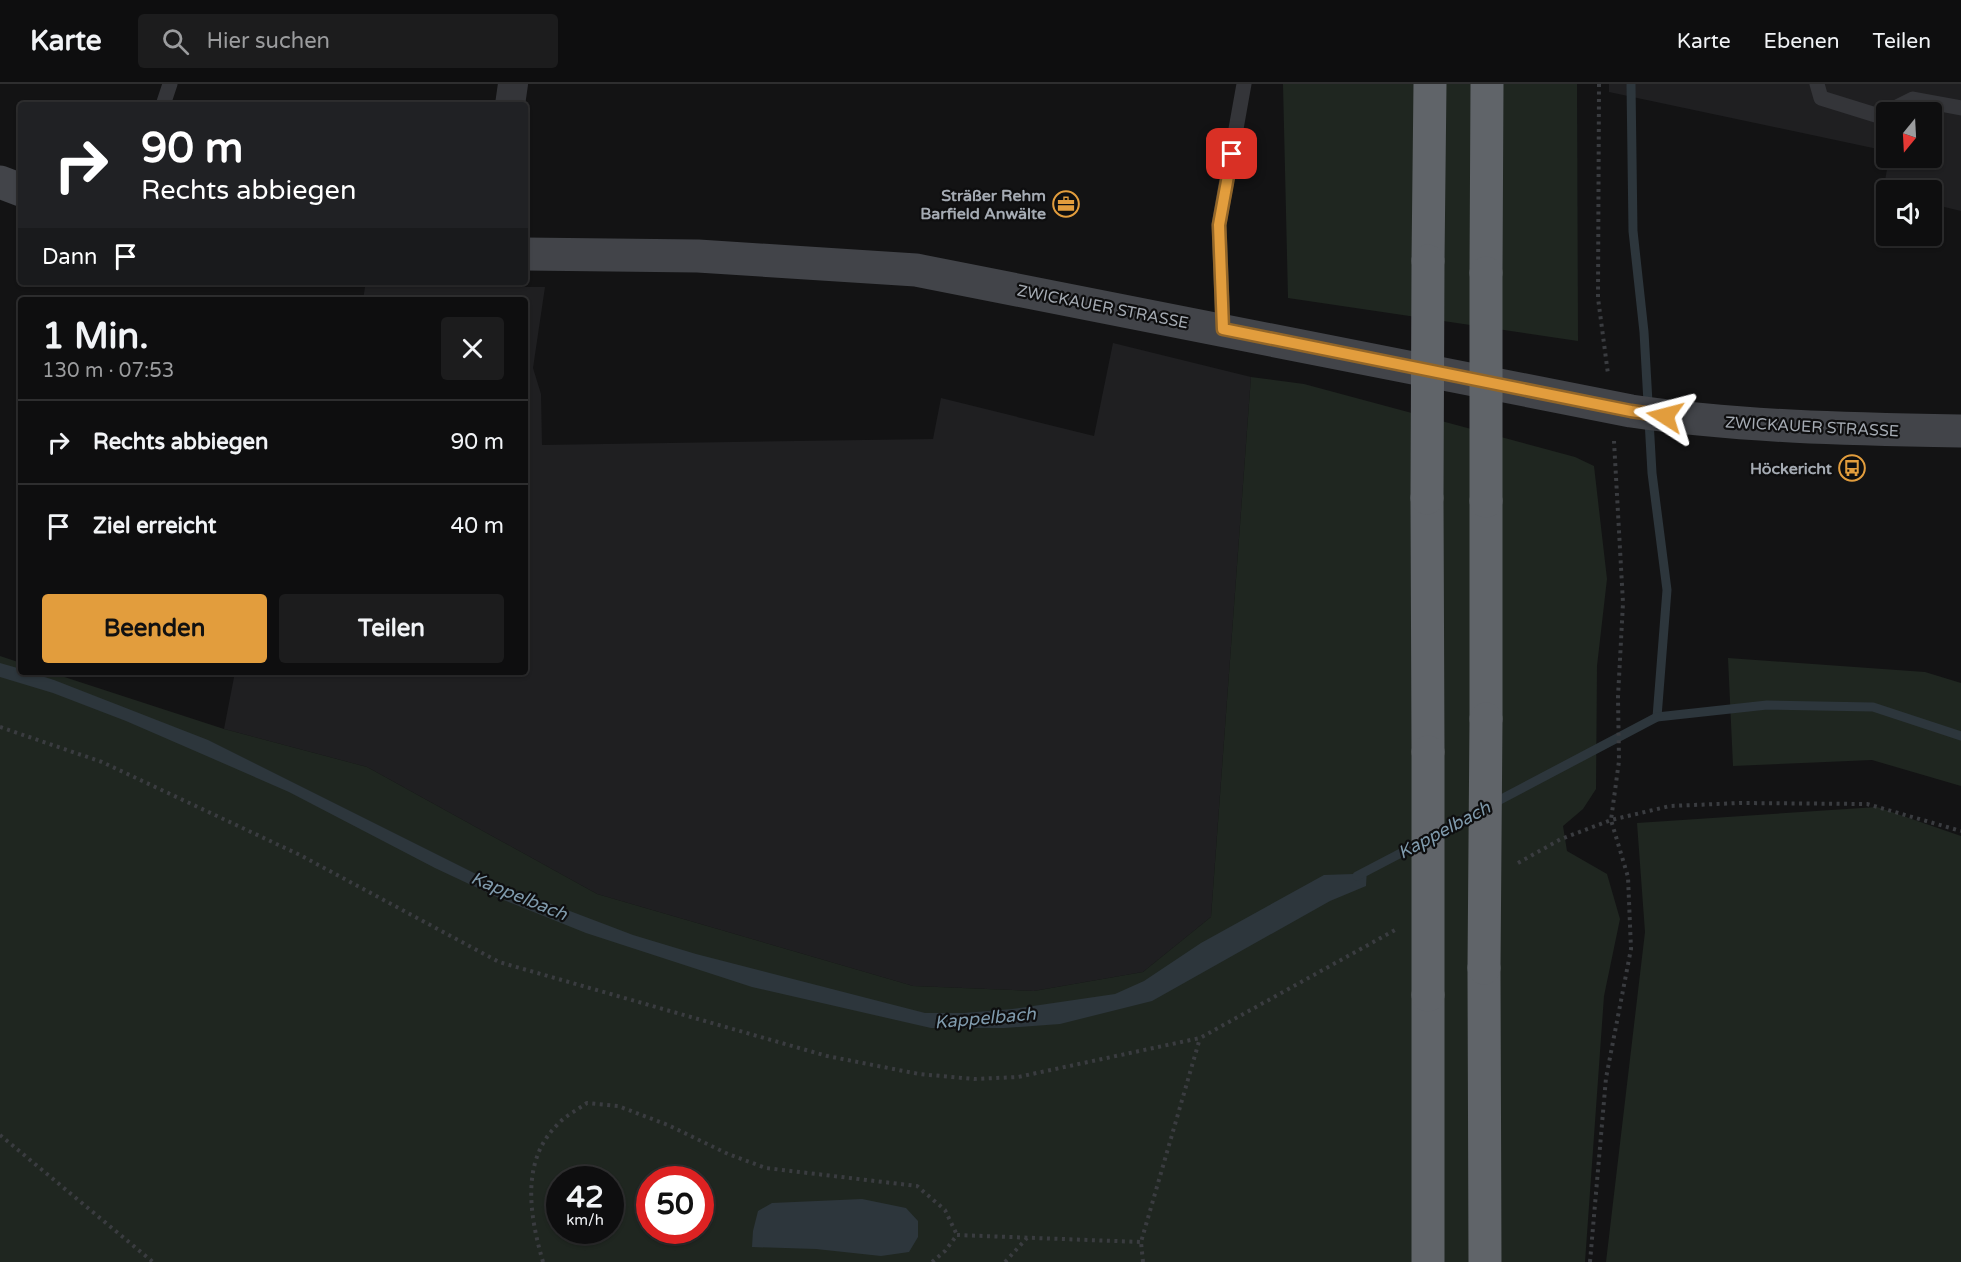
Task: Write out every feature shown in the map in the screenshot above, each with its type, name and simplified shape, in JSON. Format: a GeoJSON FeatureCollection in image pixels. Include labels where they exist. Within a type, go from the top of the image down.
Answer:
{"type":"FeatureCollection","features":[{"type":"Feature","properties":{"kind":"highway"},"geometry":{"type":"LineString","coordinates":[[1428,1262],[1427,498],[1430,84]]}},
{"type":"Feature","properties":{"kind":"highway"},"geometry":{"type":"LineString","coordinates":[[1485,1262],[1487,84]]}},
{"type":"Feature","properties":{"kind":"main road"},"geometry":{"type":"LineString","coordinates":[[0,182],[18,189]]}},
{"type":"Feature","properties":{"kind":"main road","name":"ZWICKAUER STRASSE"},"geometry":{"type":"LineString","coordinates":[[528,254],[698,256],[916,270],[1631,411],[1682,419],[1842,430],[1961,431]]}},
{"type":"Feature","properties":{"kind":"street"},"geometry":{"type":"LineString","coordinates":[[510,102],[513,84]]}},
{"type":"Feature","properties":{"kind":"lane"},"geometry":{"type":"LineString","coordinates":[[165,102],[170,84]]}},
{"type":"Feature","properties":{"kind":"lane"},"geometry":{"type":"LineString","coordinates":[[1223,329],[1219,225],[1244,84]]}},
{"type":"Feature","properties":{"kind":"lane"},"geometry":{"type":"LineString","coordinates":[[1817,84],[1821,98],[1879,116],[1913,99],[1961,108]]}},
{"type":"Feature","properties":{"kind":"path"},"geometry":{"type":"LineString","coordinates":[[1590,1262],[1606,1077],[1631,949],[1628,877],[1611,820],[1619,761],[1618,697]]}},
{"type":"Feature","properties":{"kind":"path"},"geometry":{"type":"LineString","coordinates":[[0,727],[102,762],[300,855],[499,962],[827,1056],[919,1074],[974,1079],[1018,1077],[1200,1038],[1396,930]]}},
{"type":"Feature","properties":{"kind":"path"},"geometry":{"type":"LineString","coordinates":[[1510,867],[1561,839],[1611,820],[1670,806],[1740,803],[1867,804],[1961,831]]}},
{"type":"Feature","properties":{"kind":"path"},"geometry":{"type":"LineString","coordinates":[[1143,1262],[1141,1242],[1200,1038]]}},
{"type":"Feature","properties":{"kind":"path"},"geometry":{"type":"LineString","coordinates":[[543,1262],[529,1194],[537,1155],[556,1125],[587,1102],[618,1106],[766,1168],[917,1186],[945,1209],[957,1235]]}},
{"type":"Feature","properties":{"kind":"path"},"geometry":{"type":"LineString","coordinates":[[0,1135],[153,1262]]}},
{"type":"Feature","properties":{"kind":"path"},"geometry":{"type":"LineString","coordinates":[[957,1235],[1141,1242]]}},
{"type":"Feature","properties":{"kind":"path"},"geometry":{"type":"LineString","coordinates":[[932,1262],[945,1251],[957,1235]]}},
{"type":"Feature","properties":{"kind":"path"},"geometry":{"type":"LineString","coordinates":[[1005,1262],[1027,1238]]}},
{"type":"Feature","properties":{"kind":"shaded area"},"geometry":{"type":"Polygon","coordinates":[[[1283,84],[1577,84],[1578,341],[1288,298],[1283,84]]]}},
{"type":"Feature","properties":{"kind":"shaded area"},"geometry":{"type":"Polygon","coordinates":[[[1609,84],[1961,84],[1961,211],[1942,206],[1942,180],[1885,180],[1887,168],[1942,168],[1942,102],[1876,102],[1876,149],[1609,92],[1609,84]]]}},
{"type":"Feature","properties":{"kind":"shaded area"},"geometry":{"type":"Polygon","coordinates":[[[365,287],[545,287],[533,368],[541,394],[542,445],[933,439],[941,398],[1094,436],[1113,343],[1251,377],[1211,917],[1143,972],[1034,991],[913,986],[597,894],[367,767],[224,729],[234,675],[528,675],[528,297],[363,297],[365,287]]]}},
{"type":"Feature","properties":{"kind":"shaded area"},"geometry":{"type":"Polygon","coordinates":[[[1251,377],[1304,384],[1575,457],[1594,466],[1607,579],[1597,666],[1596,789],[1583,809],[1563,826],[1567,851],[1607,874],[1620,919],[1604,996],[1585,1262],[0,1262],[0,656],[18,662],[18,675],[58,675],[224,729],[367,767],[597,894],[913,986],[1034,991],[1143,972],[1211,917],[1251,377]]]}},
{"type":"Feature","properties":{"kind":"shaded area"},"geometry":{"type":"Polygon","coordinates":[[[1728,658],[1925,672],[1961,683],[1961,786],[1872,760],[1733,766],[1728,658]]]}},
{"type":"Feature","properties":{"kind":"shaded area"},"geometry":{"type":"Polygon","coordinates":[[[1877,807],[1961,836],[1961,1262],[1606,1262],[1645,932],[1637,823],[1877,807]]]}},
{"type":"Feature","properties":{"kind":"water"},"geometry":{"type":"Polygon","coordinates":[[[0,663],[18,668],[18,675],[38,675],[54,680],[208,740],[488,880],[633,935],[696,954],[925,1013],[1012,1009],[1115,994],[1144,981],[1201,943],[1324,875],[1353,874],[1367,868],[1366,886],[1330,901],[1152,1001],[1060,1024],[1004,1028],[931,1028],[752,987],[586,933],[501,899],[435,868],[289,792],[209,757],[126,721],[53,693],[0,677],[0,663]]]}},
{"type":"Feature","properties":{"kind":"water"},"geometry":{"type":"Polygon","coordinates":[[[862,1199],[906,1208],[918,1221],[918,1237],[909,1252],[881,1256],[816,1249],[752,1247],[758,1211],[772,1203],[862,1199]]]}},
{"type":"Feature","properties":{"kind":"waterway"},"geometry":{"type":"LineString","coordinates":[[1631,84],[1633,231],[1644,332],[1652,473],[1667,590],[1657,717]]}},
{"type":"Feature","properties":{"kind":"waterway","name":"Kappelbach"},"geometry":{"type":"LineString","coordinates":[[1492,804],[1657,717],[1767,705],[1873,707],[1961,736]]}},
{"type":"Feature","properties":{"kind":"waterway","name":"Kappelbach"},"geometry":{"type":"LineString","coordinates":[[1434,835],[1478,812]]}},
{"type":"Feature","properties":{"kind":"waterway","name":"Kappelbach"},"geometry":{"type":"LineString","coordinates":[[1357,876],[1422,842]]}},
{"type":"Feature","properties":{"kind":"place","name":"Sträßer Rehm Barfield Anwälte"},"geometry":{"type":"Point","coordinates":[1066,204]}},
{"type":"Feature","properties":{"kind":"place","name":"Höckericht"},"geometry":{"type":"Point","coordinates":[1852,468]}},
{"type":"Feature","properties":{"kind":"route"},"geometry":{"type":"LineString","coordinates":[[1232,154],[1219,225],[1223,329],[1665,416]]}}]}
